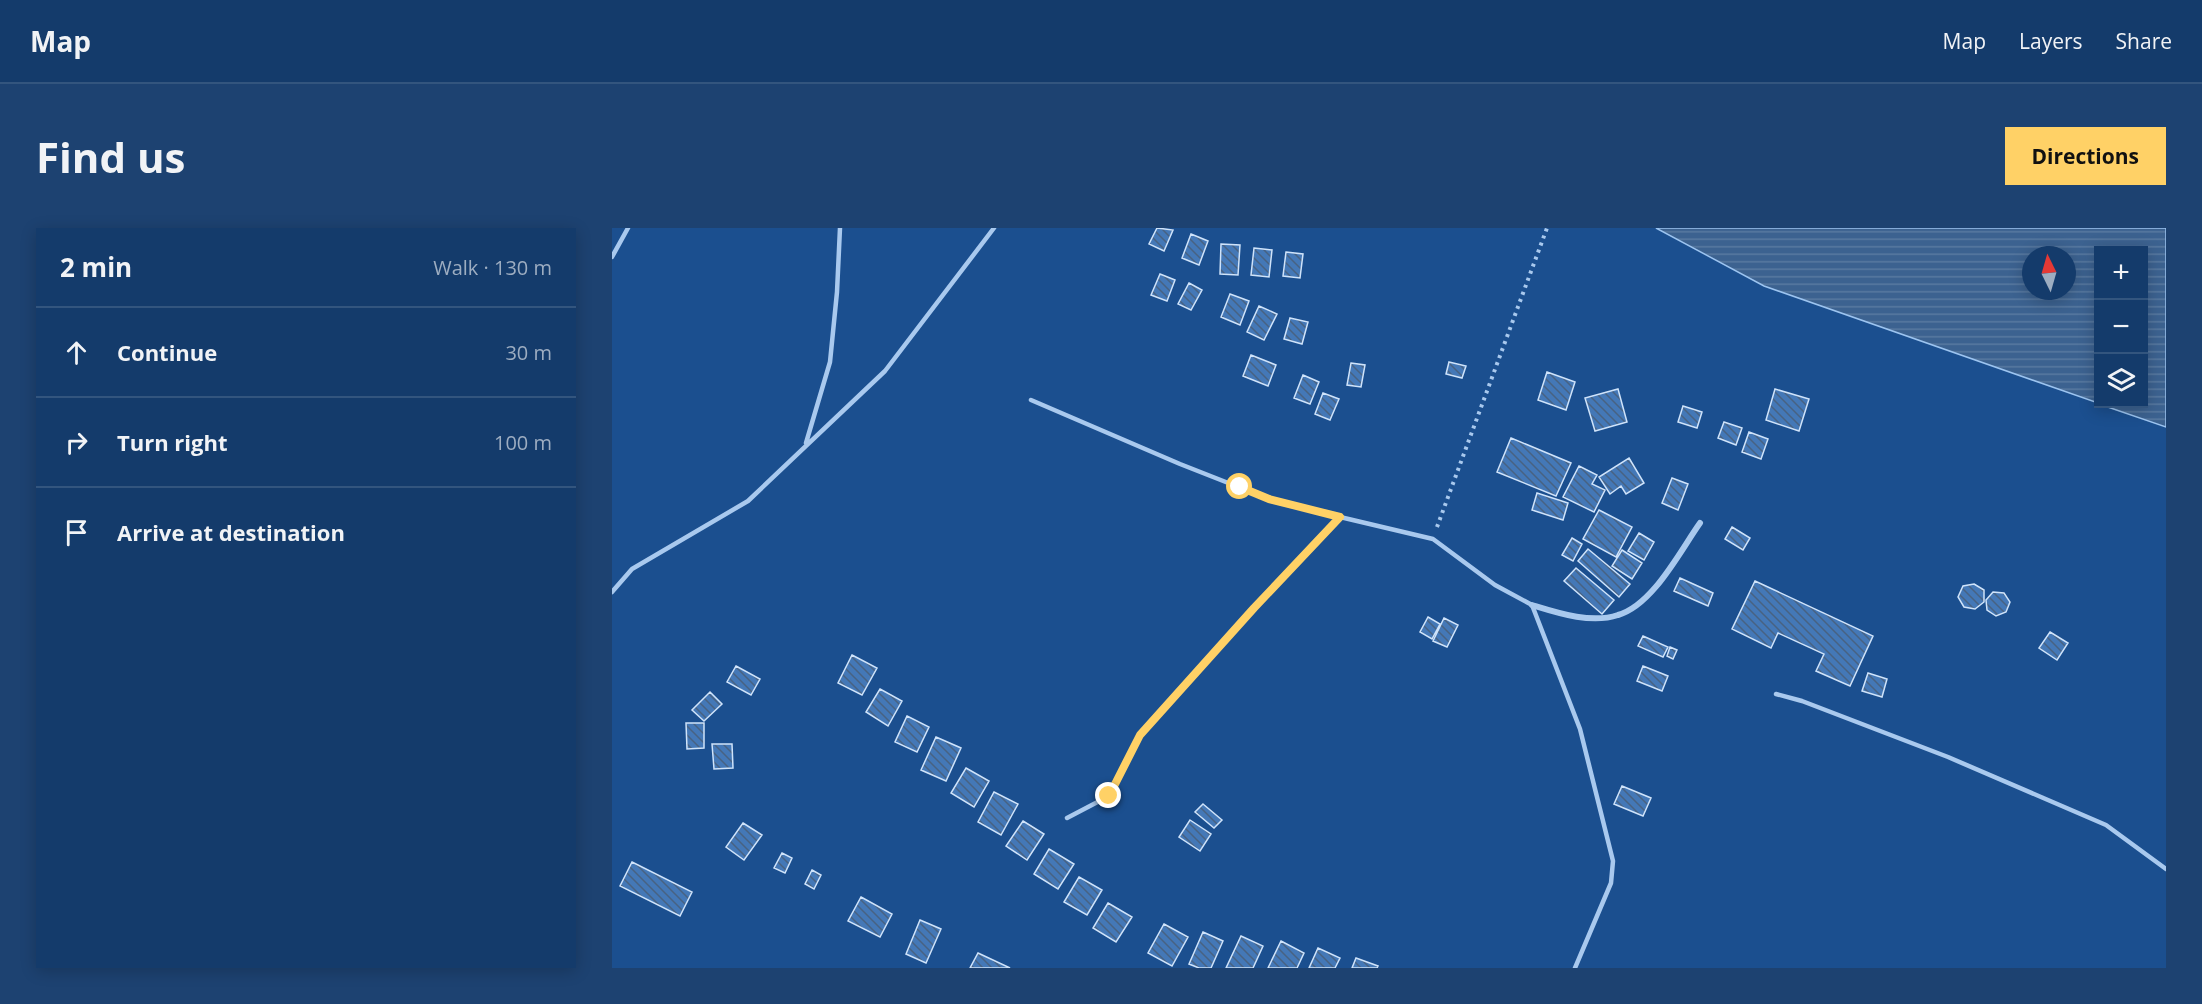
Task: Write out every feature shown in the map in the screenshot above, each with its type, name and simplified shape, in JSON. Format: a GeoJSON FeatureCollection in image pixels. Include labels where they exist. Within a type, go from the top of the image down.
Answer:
{"type":"FeatureCollection","features":[{"type":"Feature","properties":{"kind":"street"},"geometry":{"type":"LineString","coordinates":[[1532,605],[1586,618],[1619,615],[1650,595],[1700,523]]}},
{"type":"Feature","properties":{"kind":"lane"},"geometry":{"type":"LineString","coordinates":[[612,257],[628,228]]}},
{"type":"Feature","properties":{"kind":"lane"},"geometry":{"type":"LineString","coordinates":[[806,446],[830,362],[840,228]]}},
{"type":"Feature","properties":{"kind":"lane"},"geometry":{"type":"LineString","coordinates":[[612,592],[633,569],[748,501],[885,371],[994,228]]}},
{"type":"Feature","properties":{"kind":"lane"},"geometry":{"type":"LineString","coordinates":[[1031,400],[1180,464],[1269,499],[1432,539],[1495,585],[1532,605],[1580,729],[1613,861],[1611,883],[1575,968]]}},
{"type":"Feature","properties":{"kind":"lane"},"geometry":{"type":"LineString","coordinates":[[1067,818],[1109,796],[1140,735],[1254,608],[1340,517]]}},
{"type":"Feature","properties":{"kind":"lane"},"geometry":{"type":"LineString","coordinates":[[1776,694],[1802,701],[1948,757],[2106,825],[2166,869]]}},
{"type":"Feature","properties":{"kind":"path"},"geometry":{"type":"LineString","coordinates":[[1432,539],[1547,228]]}},
{"type":"Feature","properties":{"kind":"water"},"geometry":{"type":"Polygon","coordinates":[[[1656,228],[2166,228],[2166,427],[2111,408],[2148,408],[2148,246],[2094,246],[2094,402],[1764,286],[1656,228]]]}},
{"type":"Feature","properties":{"kind":"building"},"geometry":{"type":"Polygon","coordinates":[[[1157,228],[1173,230],[1164,251],[1149,244],[1157,228]]]}},
{"type":"Feature","properties":{"kind":"building"},"geometry":{"type":"Polygon","coordinates":[[[1191,234],[1208,241],[1199,265],[1182,258],[1191,234]]]}},
{"type":"Feature","properties":{"kind":"building"},"geometry":{"type":"Polygon","coordinates":[[[1221,244],[1240,245],[1238,275],[1220,274],[1221,244]]]}},
{"type":"Feature","properties":{"kind":"building"},"geometry":{"type":"Polygon","coordinates":[[[1254,248],[1272,250],[1269,277],[1251,275],[1254,248]]]}},
{"type":"Feature","properties":{"kind":"building"},"geometry":{"type":"Polygon","coordinates":[[[1286,252],[1303,254],[1300,278],[1283,276],[1286,252]]]}},
{"type":"Feature","properties":{"kind":"building"},"geometry":{"type":"Polygon","coordinates":[[[1160,274],[1175,280],[1167,301],[1151,295],[1160,274]]]}},
{"type":"Feature","properties":{"kind":"building"},"geometry":{"type":"Polygon","coordinates":[[[1189,283],[1202,290],[1191,310],[1178,304],[1189,283]]]}},
{"type":"Feature","properties":{"kind":"building"},"geometry":{"type":"Polygon","coordinates":[[[1230,294],[1249,301],[1240,325],[1221,317],[1230,294]]]}},
{"type":"Feature","properties":{"kind":"building"},"geometry":{"type":"Polygon","coordinates":[[[1259,306],[1277,314],[1264,340],[1247,332],[1259,306]]]}},
{"type":"Feature","properties":{"kind":"building"},"geometry":{"type":"Polygon","coordinates":[[[1290,318],[1308,322],[1302,344],[1284,339],[1290,318]]]}},
{"type":"Feature","properties":{"kind":"building"},"geometry":{"type":"Polygon","coordinates":[[[1251,355],[1276,365],[1268,386],[1243,376],[1251,355]]]}},
{"type":"Feature","properties":{"kind":"building"},"geometry":{"type":"Polygon","coordinates":[[[1449,362],[1466,366],[1462,378],[1446,374],[1449,362]]]}},
{"type":"Feature","properties":{"kind":"building"},"geometry":{"type":"Polygon","coordinates":[[[1351,363],[1365,365],[1361,387],[1347,385],[1351,363]]]}},
{"type":"Feature","properties":{"kind":"building"},"geometry":{"type":"Polygon","coordinates":[[[1547,372],[1575,382],[1566,410],[1538,400],[1547,372]]]}},
{"type":"Feature","properties":{"kind":"building"},"geometry":{"type":"Polygon","coordinates":[[[1303,375],[1319,382],[1310,404],[1294,398],[1303,375]]]}},
{"type":"Feature","properties":{"kind":"building"},"geometry":{"type":"Polygon","coordinates":[[[1618,389],[1627,422],[1595,431],[1585,398],[1618,389]]]}},
{"type":"Feature","properties":{"kind":"building"},"geometry":{"type":"Polygon","coordinates":[[[1775,389],[1809,399],[1799,431],[1766,420],[1775,389]]]}},
{"type":"Feature","properties":{"kind":"building"},"geometry":{"type":"Polygon","coordinates":[[[1323,393],[1339,399],[1330,420],[1315,414],[1323,393]]]}},
{"type":"Feature","properties":{"kind":"building"},"geometry":{"type":"Polygon","coordinates":[[[1683,406],[1702,412],[1697,428],[1678,422],[1683,406]]]}},
{"type":"Feature","properties":{"kind":"building"},"geometry":{"type":"Polygon","coordinates":[[[1724,422],[1742,428],[1736,445],[1718,438],[1724,422]]]}},
{"type":"Feature","properties":{"kind":"building"},"geometry":{"type":"Polygon","coordinates":[[[1749,432],[1768,439],[1761,459],[1742,452],[1749,432]]]}},
{"type":"Feature","properties":{"kind":"building"},"geometry":{"type":"Polygon","coordinates":[[[1511,438],[1571,463],[1556,496],[1497,472],[1511,438]]]}},
{"type":"Feature","properties":{"kind":"building"},"geometry":{"type":"Polygon","coordinates":[[[1629,458],[1644,483],[1626,494],[1621,486],[1610,494],[1599,477],[1629,458]]]}},
{"type":"Feature","properties":{"kind":"building"},"geometry":{"type":"Polygon","coordinates":[[[1579,466],[1597,475],[1592,484],[1605,490],[1594,512],[1563,497],[1579,466]]]}},
{"type":"Feature","properties":{"kind":"building"},"geometry":{"type":"Polygon","coordinates":[[[1672,478],[1688,484],[1678,510],[1662,503],[1672,478]]]}},
{"type":"Feature","properties":{"kind":"building"},"geometry":{"type":"Polygon","coordinates":[[[1537,493],[1568,503],[1563,520],[1532,510],[1537,493]]]}},
{"type":"Feature","properties":{"kind":"building"},"geometry":{"type":"Polygon","coordinates":[[[1599,510],[1632,527],[1616,557],[1583,539],[1599,510]]]}},
{"type":"Feature","properties":{"kind":"building"},"geometry":{"type":"Polygon","coordinates":[[[1732,527],[1750,538],[1743,550],[1725,539],[1732,527]]]}},
{"type":"Feature","properties":{"kind":"building"},"geometry":{"type":"Polygon","coordinates":[[[1639,533],[1654,542],[1644,560],[1628,551],[1639,533]]]}},
{"type":"Feature","properties":{"kind":"building"},"geometry":{"type":"Polygon","coordinates":[[[1572,538],[1582,544],[1573,561],[1562,555],[1572,538]]]}},
{"type":"Feature","properties":{"kind":"building"},"geometry":{"type":"Polygon","coordinates":[[[1588,549],[1630,584],[1619,597],[1578,561],[1588,549]]]}},
{"type":"Feature","properties":{"kind":"building"},"geometry":{"type":"Polygon","coordinates":[[[1622,550],[1642,563],[1632,579],[1612,566],[1622,550]]]}},
{"type":"Feature","properties":{"kind":"building"},"geometry":{"type":"Polygon","coordinates":[[[1576,568],[1614,600],[1602,614],[1564,581],[1576,568]]]}},
{"type":"Feature","properties":{"kind":"building"},"geometry":{"type":"Polygon","coordinates":[[[1680,578],[1713,593],[1708,606],[1674,591],[1680,578]]]}},
{"type":"Feature","properties":{"kind":"building"},"geometry":{"type":"Polygon","coordinates":[[[1755,581],[1873,636],[1850,686],[1816,671],[1824,654],[1778,633],[1771,648],[1732,629],[1755,581]]]}},
{"type":"Feature","properties":{"kind":"building"},"geometry":{"type":"Polygon","coordinates":[[[1974,584],[1984,590],[1984,602],[1975,609],[1964,607],[1958,597],[1963,586],[1974,584]]]}},
{"type":"Feature","properties":{"kind":"building"},"geometry":{"type":"Polygon","coordinates":[[[1993,592],[2004,593],[2010,602],[2006,612],[1996,616],[1987,610],[1986,600],[1993,592]]]}},
{"type":"Feature","properties":{"kind":"building"},"geometry":{"type":"Polygon","coordinates":[[[1428,617],[1440,624],[1432,639],[1420,632],[1428,617]]]}},
{"type":"Feature","properties":{"kind":"building"},"geometry":{"type":"Polygon","coordinates":[[[1444,618],[1458,625],[1447,647],[1433,641],[1444,618]]]}},
{"type":"Feature","properties":{"kind":"building"},"geometry":{"type":"Polygon","coordinates":[[[2050,632],[2068,643],[2057,660],[2039,648],[2050,632]]]}},
{"type":"Feature","properties":{"kind":"building"},"geometry":{"type":"Polygon","coordinates":[[[1643,636],[1668,647],[1663,657],[1638,646],[1643,636]]]}},
{"type":"Feature","properties":{"kind":"building"},"geometry":{"type":"Polygon","coordinates":[[[1670,647],[1677,650],[1673,659],[1667,656],[1670,647]]]}},
{"type":"Feature","properties":{"kind":"building"},"geometry":{"type":"Polygon","coordinates":[[[852,655],[877,668],[862,695],[838,683],[852,655]]]}},
{"type":"Feature","properties":{"kind":"building"},"geometry":{"type":"Polygon","coordinates":[[[736,666],[760,679],[751,695],[727,682],[736,666]]]}},
{"type":"Feature","properties":{"kind":"building"},"geometry":{"type":"Polygon","coordinates":[[[1643,666],[1668,676],[1662,691],[1637,681],[1643,666]]]}},
{"type":"Feature","properties":{"kind":"building"},"geometry":{"type":"Polygon","coordinates":[[[1868,673],[1887,679],[1882,697],[1862,691],[1868,673]]]}},
{"type":"Feature","properties":{"kind":"building"},"geometry":{"type":"Polygon","coordinates":[[[880,689],[902,701],[888,726],[866,712],[880,689]]]}},
{"type":"Feature","properties":{"kind":"building"},"geometry":{"type":"Polygon","coordinates":[[[710,692],[722,704],[704,721],[692,710],[710,692]]]}},
{"type":"Feature","properties":{"kind":"building"},"geometry":{"type":"Polygon","coordinates":[[[907,716],[929,727],[917,752],[895,742],[907,716]]]}},
{"type":"Feature","properties":{"kind":"building"},"geometry":{"type":"Polygon","coordinates":[[[686,723],[704,723],[704,748],[687,749],[686,723]]]}},
{"type":"Feature","properties":{"kind":"building"},"geometry":{"type":"Polygon","coordinates":[[[936,737],[961,748],[946,781],[921,770],[936,737]]]}},
{"type":"Feature","properties":{"kind":"building"},"geometry":{"type":"Polygon","coordinates":[[[712,744],[732,744],[733,768],[714,769],[712,744]]]}},
{"type":"Feature","properties":{"kind":"building"},"geometry":{"type":"Polygon","coordinates":[[[966,768],[989,781],[974,807],[951,793],[966,768]]]}},
{"type":"Feature","properties":{"kind":"building"},"geometry":{"type":"Polygon","coordinates":[[[1622,786],[1651,798],[1643,816],[1614,804],[1622,786]]]}},
{"type":"Feature","properties":{"kind":"building"},"geometry":{"type":"Polygon","coordinates":[[[994,792],[1018,804],[1001,835],[978,822],[994,792]]]}},
{"type":"Feature","properties":{"kind":"building"},"geometry":{"type":"Polygon","coordinates":[[[1203,804],[1222,820],[1214,828],[1195,812],[1203,804]]]}},
{"type":"Feature","properties":{"kind":"building"},"geometry":{"type":"Polygon","coordinates":[[[1190,820],[1211,834],[1200,851],[1179,837],[1190,820]]]}},
{"type":"Feature","properties":{"kind":"building"},"geometry":{"type":"Polygon","coordinates":[[[1023,821],[1044,834],[1027,860],[1006,846],[1023,821]]]}},
{"type":"Feature","properties":{"kind":"building"},"geometry":{"type":"Polygon","coordinates":[[[743,823],[762,835],[744,860],[726,847],[743,823]]]}},
{"type":"Feature","properties":{"kind":"building"},"geometry":{"type":"Polygon","coordinates":[[[1049,849],[1074,864],[1058,889],[1034,874],[1049,849]]]}},
{"type":"Feature","properties":{"kind":"building"},"geometry":{"type":"Polygon","coordinates":[[[782,853],[792,858],[785,873],[774,868],[782,853]]]}},
{"type":"Feature","properties":{"kind":"building"},"geometry":{"type":"Polygon","coordinates":[[[632,862],[692,892],[680,916],[620,886],[632,862]]]}},
{"type":"Feature","properties":{"kind":"building"},"geometry":{"type":"Polygon","coordinates":[[[812,870],[821,875],[814,889],[805,884],[812,870]]]}},
{"type":"Feature","properties":{"kind":"building"},"geometry":{"type":"Polygon","coordinates":[[[1079,877],[1102,890],[1087,915],[1064,902],[1079,877]]]}},
{"type":"Feature","properties":{"kind":"building"},"geometry":{"type":"Polygon","coordinates":[[[861,897],[892,914],[880,937],[848,921],[861,897]]]}},
{"type":"Feature","properties":{"kind":"building"},"geometry":{"type":"Polygon","coordinates":[[[1108,903],[1132,917],[1116,942],[1093,928],[1108,903]]]}},
{"type":"Feature","properties":{"kind":"building"},"geometry":{"type":"Polygon","coordinates":[[[920,920],[941,929],[926,963],[906,954],[920,920]]]}},
{"type":"Feature","properties":{"kind":"building"},"geometry":{"type":"Polygon","coordinates":[[[1164,924],[1188,937],[1172,966],[1148,953],[1164,924]]]}},
{"type":"Feature","properties":{"kind":"building"},"geometry":{"type":"Polygon","coordinates":[[[1203,932],[1223,941],[1211,968],[1199,968],[1189,964],[1203,932]]]}},
{"type":"Feature","properties":{"kind":"building"},"geometry":{"type":"Polygon","coordinates":[[[1241,936],[1263,946],[1253,968],[1226,968],[1241,936]]]}},
{"type":"Feature","properties":{"kind":"building"},"geometry":{"type":"Polygon","coordinates":[[[1281,941],[1304,953],[1297,968],[1268,968],[1281,941]]]}},
{"type":"Feature","properties":{"kind":"building"},"geometry":{"type":"Polygon","coordinates":[[[1318,948],[1340,958],[1335,968],[1309,968],[1318,948]]]}},
{"type":"Feature","properties":{"kind":"building"},"geometry":{"type":"Polygon","coordinates":[[[978,953],[1010,968],[970,968],[978,953]]]}},
{"type":"Feature","properties":{"kind":"building"},"geometry":{"type":"Polygon","coordinates":[[[1356,958],[1378,966],[1377,968],[1352,968],[1356,958]]]}},
{"type":"Feature","properties":{"kind":"route"},"geometry":{"type":"LineString","coordinates":[[1109,796],[1140,735],[1254,608],[1340,517],[1269,499],[1240,487]]}}]}
